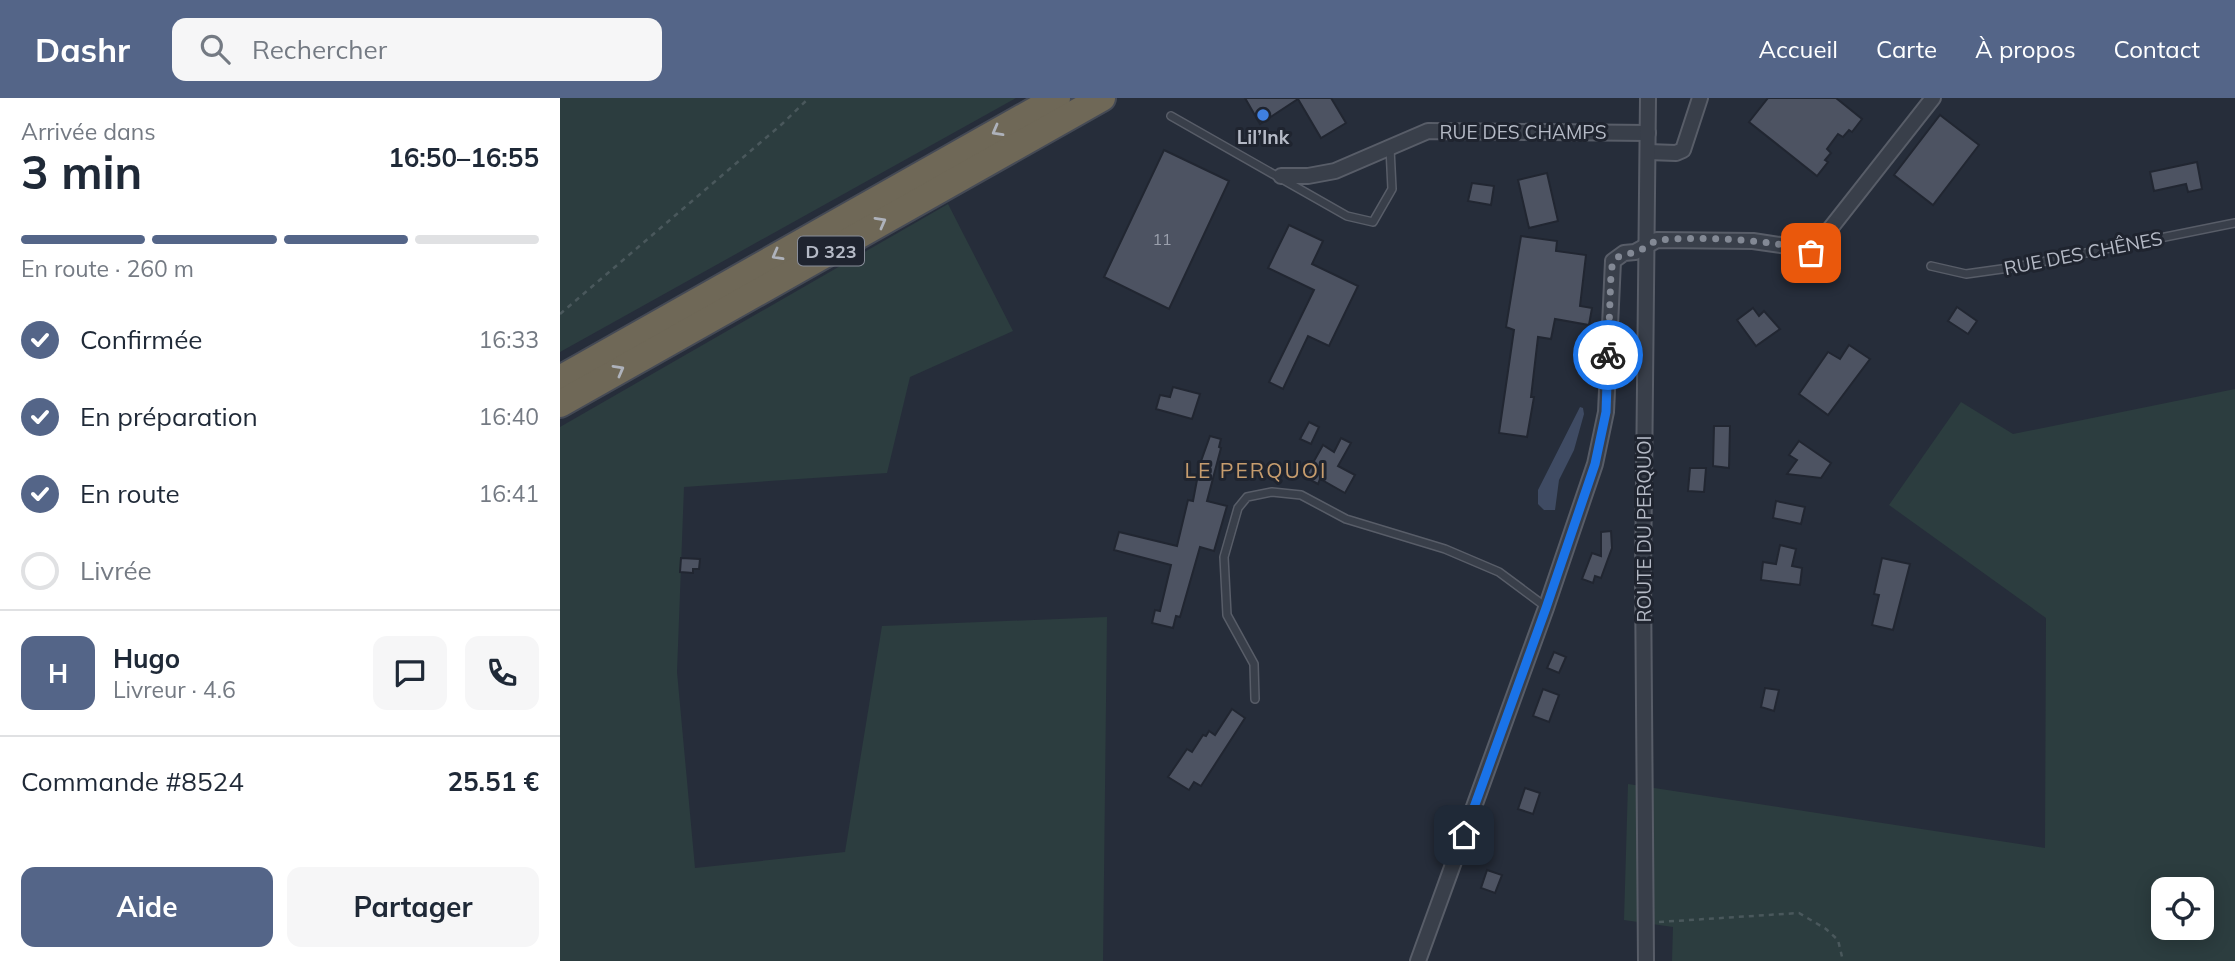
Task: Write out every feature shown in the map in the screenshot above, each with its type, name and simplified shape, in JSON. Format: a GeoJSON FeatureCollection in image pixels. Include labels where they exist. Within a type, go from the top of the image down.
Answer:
{"type":"FeatureCollection","features":[{"type":"Feature","properties":{"kind":"highway","name":"D 323"},"geometry":{"type":"LineString","coordinates":[[560,379],[1057,98]]}},
{"type":"Feature","properties":{"kind":"highway","name":"D 323"},"geometry":{"type":"LineString","coordinates":[[560,404],[1102,98]]}},
{"type":"Feature","properties":{"kind":"street","name":"ROUTE DU PERQUOI"},"geometry":{"type":"LineString","coordinates":[[1646,961],[1643,587],[1648,98]]}},
{"type":"Feature","properties":{"kind":"street"},"geometry":{"type":"LineString","coordinates":[[1648,152],[1676,153],[1683,150],[1700,98]]}},
{"type":"Feature","properties":{"kind":"street"},"geometry":{"type":"LineString","coordinates":[[1418,961],[1546,608],[1595,464],[1606,412],[1613,261],[1624,253],[1646,247],[1657,240],[1753,241],[1807,249],[1811,253],[1933,98]]}},
{"type":"Feature","properties":{"kind":"street","name":"RUE DES CHAMPS"},"geometry":{"type":"LineString","coordinates":[[1281,176],[1335,172],[1428,131],[1648,133]]}},
{"type":"Feature","properties":{"kind":"lane"},"geometry":{"type":"LineString","coordinates":[[1171,116],[1281,176],[1347,216],[1373,222],[1392,189],[1390,148]]}},
{"type":"Feature","properties":{"kind":"lane","name":"RUE DES CHÊNES"},"geometry":{"type":"LineString","coordinates":[[1931,265],[1966,274],[2016,267],[2235,223]]}},
{"type":"Feature","properties":{"kind":"lane"},"geometry":{"type":"LineString","coordinates":[[1255,699],[1254,664],[1227,615],[1224,557],[1238,508],[1247,497],[1272,492],[1301,495],[1346,519],[1446,549],[1499,572],[1546,608]]}},
{"type":"Feature","properties":{"kind":"path"},"geometry":{"type":"LineString","coordinates":[[560,314],[809,98]]}},
{"type":"Feature","properties":{"kind":"path"},"geometry":{"type":"LineString","coordinates":[[1646,922],[1799,913],[1826,929],[1838,940],[1843,961]]}},
{"type":"Feature","properties":{"kind":"shaded area"},"geometry":{"type":"Polygon","coordinates":[[[560,98],[1016,98],[560,352],[560,98]]]}},
{"type":"Feature","properties":{"kind":"shaded area"},"geometry":{"type":"Polygon","coordinates":[[[948,204],[1013,331],[910,377],[887,473],[684,487],[677,672],[695,868],[845,852],[882,626],[1107,617],[1103,961],[560,961],[560,427],[948,204]]]}},
{"type":"Feature","properties":{"kind":"shaded area"},"geometry":{"type":"Polygon","coordinates":[[[2235,389],[2235,961],[1672,961],[1673,927],[1624,920],[1628,784],[2045,848],[2046,618],[1889,505],[1961,402],[2013,434],[2235,389]]]}},
{"type":"Feature","properties":{"kind":"water"},"geometry":{"type":"Polygon","coordinates":[[[1580,407],[1583,408],[1584,414],[1574,450],[1559,480],[1555,510],[1544,510],[1538,504],[1538,490],[1580,407]]]}},
{"type":"Feature","properties":{"kind":"building"},"geometry":{"type":"Polygon","coordinates":[[[1245,98],[1331,98],[1346,123],[1321,138],[1298,99],[1260,124],[1245,98]]]}},
{"type":"Feature","properties":{"kind":"building"},"geometry":{"type":"Polygon","coordinates":[[[1768,98],[1836,98],[1862,119],[1852,132],[1849,130],[1843,137],[1838,134],[1827,149],[1831,153],[1825,160],[1828,162],[1817,176],[1749,122],[1768,98]]]}},
{"type":"Feature","properties":{"kind":"building"},"geometry":{"type":"Polygon","coordinates":[[[1940,115],[1979,145],[1933,205],[1894,175],[1940,115]]]}},
{"type":"Feature","properties":{"kind":"building"},"geometry":{"type":"Polygon","coordinates":[[[1164,150],[1229,181],[1169,309],[1104,277],[1164,150]]]}},
{"type":"Feature","properties":{"kind":"building"},"geometry":{"type":"Polygon","coordinates":[[[2197,162],[2202,189],[2188,192],[2186,184],[2154,191],[2150,172],[2197,162]]]}},
{"type":"Feature","properties":{"kind":"building"},"geometry":{"type":"Polygon","coordinates":[[[1547,173],[1558,221],[1529,228],[1518,180],[1547,173]]]}},
{"type":"Feature","properties":{"kind":"building"},"geometry":{"type":"Polygon","coordinates":[[[1472,183],[1494,186],[1491,205],[1468,201],[1472,183]]]}},
{"type":"Feature","properties":{"kind":"building"},"geometry":{"type":"Polygon","coordinates":[[[1289,225],[1323,241],[1312,264],[1358,286],[1329,346],[1308,336],[1283,389],[1269,382],[1314,290],[1268,268],[1289,225]]]}},
{"type":"Feature","properties":{"kind":"building"},"geometry":{"type":"Polygon","coordinates":[[[1521,236],[1557,241],[1556,251],[1586,255],[1580,306],[1592,308],[1589,325],[1555,319],[1551,339],[1538,337],[1531,397],[1534,397],[1527,437],[1499,433],[1514,330],[1506,327],[1521,236]]]}},
{"type":"Feature","properties":{"kind":"building"},"geometry":{"type":"Polygon","coordinates":[[[1957,307],[1977,321],[1968,334],[1948,321],[1957,307]]]}},
{"type":"Feature","properties":{"kind":"building"},"geometry":{"type":"Polygon","coordinates":[[[1753,308],[1759,316],[1764,311],[1780,329],[1756,346],[1737,320],[1753,308]]]}},
{"type":"Feature","properties":{"kind":"building"},"geometry":{"type":"Polygon","coordinates":[[[1849,345],[1870,359],[1828,415],[1799,394],[1828,352],[1840,359],[1849,345]]]}},
{"type":"Feature","properties":{"kind":"building"},"geometry":{"type":"Polygon","coordinates":[[[1173,387],[1200,394],[1192,419],[1156,409],[1160,395],[1170,397],[1173,387]]]}},
{"type":"Feature","properties":{"kind":"building"},"geometry":{"type":"Polygon","coordinates":[[[1309,422],[1319,427],[1311,444],[1300,439],[1309,422]]]}},
{"type":"Feature","properties":{"kind":"building"},"geometry":{"type":"Polygon","coordinates":[[[1714,426],[1730,426],[1729,468],[1713,466],[1714,426]]]}},
{"type":"Feature","properties":{"kind":"building"},"geometry":{"type":"Polygon","coordinates":[[[1210,436],[1221,439],[1221,448],[1207,501],[1227,506],[1214,551],[1200,547],[1180,617],[1176,616],[1173,628],[1152,623],[1155,610],[1160,611],[1171,565],[1114,550],[1119,532],[1177,546],[1188,500],[1193,501],[1200,464],[1210,436]]]}},
{"type":"Feature","properties":{"kind":"building"},"geometry":{"type":"Polygon","coordinates":[[[1341,438],[1351,443],[1338,466],[1355,475],[1345,493],[1320,479],[1318,484],[1305,477],[1323,445],[1334,452],[1341,438]]]}},
{"type":"Feature","properties":{"kind":"building"},"geometry":{"type":"Polygon","coordinates":[[[1799,441],[1831,463],[1821,478],[1787,474],[1797,460],[1789,455],[1799,441]]]}},
{"type":"Feature","properties":{"kind":"building"},"geometry":{"type":"Polygon","coordinates":[[[1690,468],[1706,468],[1704,492],[1688,491],[1690,468]]]}},
{"type":"Feature","properties":{"kind":"building"},"geometry":{"type":"Polygon","coordinates":[[[1776,501],[1805,507],[1801,524],[1773,518],[1776,501]]]}},
{"type":"Feature","properties":{"kind":"building"},"geometry":{"type":"Polygon","coordinates":[[[1611,531],[1612,548],[1601,578],[1595,576],[1593,583],[1582,579],[1592,553],[1601,556],[1601,532],[1611,531]]]}},
{"type":"Feature","properties":{"kind":"building"},"geometry":{"type":"Polygon","coordinates":[[[1780,545],[1796,549],[1792,566],[1802,568],[1800,585],[1761,580],[1763,562],[1776,564],[1780,545]]]}},
{"type":"Feature","properties":{"kind":"building"},"geometry":{"type":"Polygon","coordinates":[[[681,558],[700,559],[699,569],[693,569],[693,573],[680,572],[681,558]]]}},
{"type":"Feature","properties":{"kind":"building"},"geometry":{"type":"Polygon","coordinates":[[[1882,558],[1910,564],[1893,630],[1872,625],[1879,595],[1874,594],[1882,558]]]}},
{"type":"Feature","properties":{"kind":"building"},"geometry":{"type":"Polygon","coordinates":[[[1554,652],[1566,657],[1559,673],[1547,668],[1554,652]]]}},
{"type":"Feature","properties":{"kind":"building"},"geometry":{"type":"Polygon","coordinates":[[[1765,688],[1779,690],[1774,711],[1761,707],[1765,688]]]}},
{"type":"Feature","properties":{"kind":"building"},"geometry":{"type":"Polygon","coordinates":[[[1543,689],[1559,695],[1549,722],[1533,716],[1543,689]]]}},
{"type":"Feature","properties":{"kind":"building"},"geometry":{"type":"Polygon","coordinates":[[[1232,709],[1245,718],[1201,786],[1194,782],[1189,790],[1168,777],[1187,749],[1192,752],[1203,735],[1206,736],[1209,731],[1215,735],[1232,709]]]}},
{"type":"Feature","properties":{"kind":"building"},"geometry":{"type":"Polygon","coordinates":[[[1525,788],[1540,793],[1533,814],[1518,809],[1525,788]]]}},
{"type":"Feature","properties":{"kind":"building"},"geometry":{"type":"Polygon","coordinates":[[[1487,870],[1502,875],[1495,893],[1481,888],[1487,870]]]}},
{"type":"Feature","properties":{"kind":"way so far"},"geometry":{"type":"LineString","coordinates":[[1608,355],[1611,273],[1613,261],[1617,256],[1635,252],[1657,240],[1753,241],[1807,249],[1811,253]]}},
{"type":"Feature","properties":{"kind":"place","name":"Lil’Ink"},"geometry":{"type":"Point","coordinates":[1263,115]}},
{"type":"Feature","properties":{"kind":"district","name":"LE PERQUOI"},"geometry":{"type":"Point","coordinates":[1256,470]}},
{"type":"Feature","properties":{"kind":"route"},"geometry":{"type":"LineString","coordinates":[[1464,835],[1595,464],[1606,412],[1608,355]]}}]}
